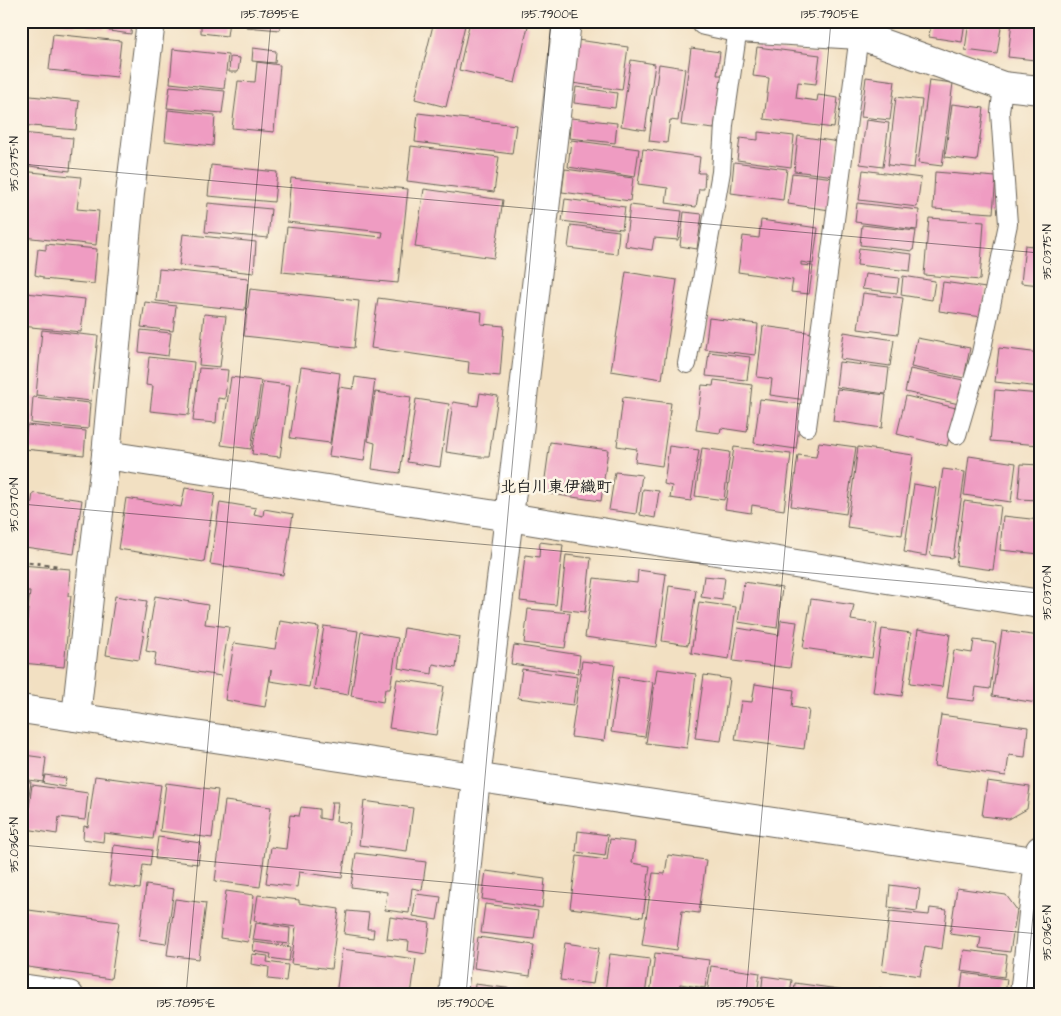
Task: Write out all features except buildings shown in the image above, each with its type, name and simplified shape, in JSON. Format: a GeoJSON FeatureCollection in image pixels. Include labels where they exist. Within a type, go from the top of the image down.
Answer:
{"type":"FeatureCollection","features":[{"type":"Feature","properties":{"kind":"street"},"geometry":{"type":"LineString","coordinates":[[76,717],[106,455],[130,193],[151,21]]}},
{"type":"Feature","properties":{"kind":"street"},"geometry":{"type":"LineString","coordinates":[[453,995],[476,778],[509,517],[567,21]]}},
{"type":"Feature","properties":{"kind":"street"},"geometry":{"type":"LineString","coordinates":[[705,21],[738,28],[841,30],[1003,86],[1040,90]]}},
{"type":"Feature","properties":{"kind":"street"},"geometry":{"type":"LineString","coordinates":[[106,455],[509,517],[1040,604]]}},
{"type":"Feature","properties":{"kind":"street"},"geometry":{"type":"LineString","coordinates":[[21,709],[476,778],[1039,858],[1024,995]]}},
{"type":"Feature","properties":{"kind":"street"},"geometry":{"type":"LineString","coordinates":[[21,988],[69,995]]}},
{"type":"Feature","properties":{"kind":"lane"},"geometry":{"type":"LineString","coordinates":[[687,364],[721,172],[724,125],[738,28]]}},
{"type":"Feature","properties":{"kind":"lane"},"geometry":{"type":"LineString","coordinates":[[806,426],[826,289],[841,30]]}},
{"type":"Feature","properties":{"kind":"lane"},"geometry":{"type":"LineString","coordinates":[[957,435],[981,353],[1008,224],[1000,112],[1003,86]]}},
{"type":"Feature","properties":{"kind":"district","name":"北白川東伊織町"},"geometry":{"type":"Point","coordinates":[556,486]}}]}
